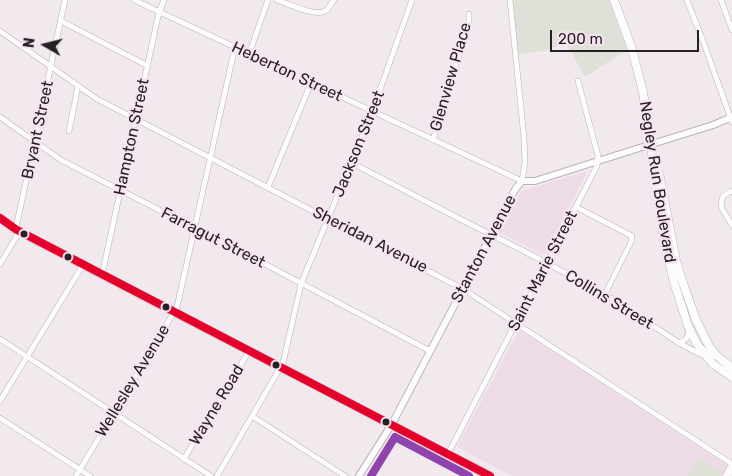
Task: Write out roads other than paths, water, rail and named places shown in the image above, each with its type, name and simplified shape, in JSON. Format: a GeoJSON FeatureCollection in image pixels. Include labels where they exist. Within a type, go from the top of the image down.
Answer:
{"type":"FeatureCollection","features":[{"type":"Feature","properties":{"kind":"main road","name":"Negley Run Boulevard"},"geometry":{"type":"LineString","coordinates":[[614,0],[632,49],[641,83],[664,241],[674,282],[688,326],[697,344],[713,364],[732,377]]}},
{"type":"Feature","properties":{"kind":"main road","name":"Negley Run Boulevard"},"geometry":{"type":"LineString","coordinates":[[619,0],[636,47],[645,82],[659,173],[682,280],[696,320],[709,346],[716,355],[732,368]]}},
{"type":"Feature","properties":{"kind":"main road"},"geometry":{"type":"LineString","coordinates":[[0,218],[17,230],[83,265],[490,476]]}},
{"type":"Feature","properties":{"kind":"main road"},"geometry":{"type":"LineString","coordinates":[[727,476],[732,465]]}},
{"type":"Feature","properties":{"kind":"street","name":"Bryant Street"},"geometry":{"type":"LineString","coordinates":[[0,264],[17,236],[17,223],[65,0]]}},
{"type":"Feature","properties":{"kind":"street","name":"Heberton Street"},"geometry":{"type":"LineString","coordinates":[[134,0],[522,181]]}},
{"type":"Feature","properties":{"kind":"street","name":"Hampton Street"},"geometry":{"type":"LineString","coordinates":[[102,275],[159,12],[164,0]]}},
{"type":"Feature","properties":{"kind":"street"},"geometry":{"type":"LineString","coordinates":[[249,54],[268,0]]}},
{"type":"Feature","properties":{"kind":"street"},"geometry":{"type":"LineString","coordinates":[[277,0],[313,13],[320,13],[327,10],[334,0]]}},
{"type":"Feature","properties":{"kind":"street","name":"Jackson Street"},"geometry":{"type":"LineString","coordinates":[[217,476],[283,363],[302,284],[372,112],[412,0]]}},
{"type":"Feature","properties":{"kind":"street","name":"Stanton Avenue"},"geometry":{"type":"LineString","coordinates":[[359,476],[392,424],[516,188],[522,181],[525,162],[524,138],[510,0]]}},
{"type":"Feature","properties":{"kind":"street"},"geometry":{"type":"LineString","coordinates":[[522,181],[535,181],[732,119],[687,0]]}},
{"type":"Feature","properties":{"kind":"street"},"geometry":{"type":"LineString","coordinates":[[721,0],[732,30]]}},
{"type":"Feature","properties":{"kind":"street","name":"Glenview Place"},"geometry":{"type":"LineString","coordinates":[[433,140],[469,14]]}},
{"type":"Feature","properties":{"kind":"street"},"geometry":{"type":"LineString","coordinates":[[61,21],[148,66]]}},
{"type":"Feature","properties":{"kind":"street","name":"Sheridan Avenue"},"geometry":{"type":"LineString","coordinates":[[0,31],[97,99],[463,289],[732,465]]}},
{"type":"Feature","properties":{"kind":"street","name":"Wellesley Avenue"},"geometry":{"type":"LineString","coordinates":[[76,476],[177,308],[235,47]]}},
{"type":"Feature","properties":{"kind":"street"},"geometry":{"type":"LineString","coordinates":[[578,81],[598,161]]}},
{"type":"Feature","properties":{"kind":"street"},"geometry":{"type":"LineString","coordinates":[[268,187],[311,83]]}},
{"type":"Feature","properties":{"kind":"street"},"geometry":{"type":"LineString","coordinates":[[69,131],[78,86]]}},
{"type":"Feature","properties":{"kind":"street","name":"Farragut Street"},"geometry":{"type":"LineString","coordinates":[[0,117],[61,160],[430,351]]}},
{"type":"Feature","properties":{"kind":"street","name":"Saint Marie Street"},"geometry":{"type":"LineString","coordinates":[[448,454],[598,161]]}},
{"type":"Feature","properties":{"kind":"street","name":"Collins Street"},"geometry":{"type":"LineString","coordinates":[[352,163],[605,294],[679,343],[706,356]]}},
{"type":"Feature","properties":{"kind":"street"},"geometry":{"type":"LineString","coordinates":[[732,191],[723,196],[721,205],[732,225]]}},
{"type":"Feature","properties":{"kind":"street"},"geometry":{"type":"LineString","coordinates":[[576,207],[630,234],[632,238],[632,242],[605,294]]}},
{"type":"Feature","properties":{"kind":"street"},"geometry":{"type":"LineString","coordinates":[[0,401],[83,265]]}},
{"type":"Feature","properties":{"kind":"street"},"geometry":{"type":"LineString","coordinates":[[679,343],[687,338],[688,326]]}},
{"type":"Feature","properties":{"kind":"street"},"geometry":{"type":"LineString","coordinates":[[0,339],[211,476]]}},
{"type":"Feature","properties":{"kind":"street","name":"Wayne Road"},"geometry":{"type":"LineString","coordinates":[[184,458],[249,351]]}},
{"type":"Feature","properties":{"kind":"street"},"geometry":{"type":"LineString","coordinates":[[252,416],[345,476]]}},
{"type":"Feature","properties":{"kind":"street"},"geometry":{"type":"LineString","coordinates":[[0,418],[90,476]]}}]}
